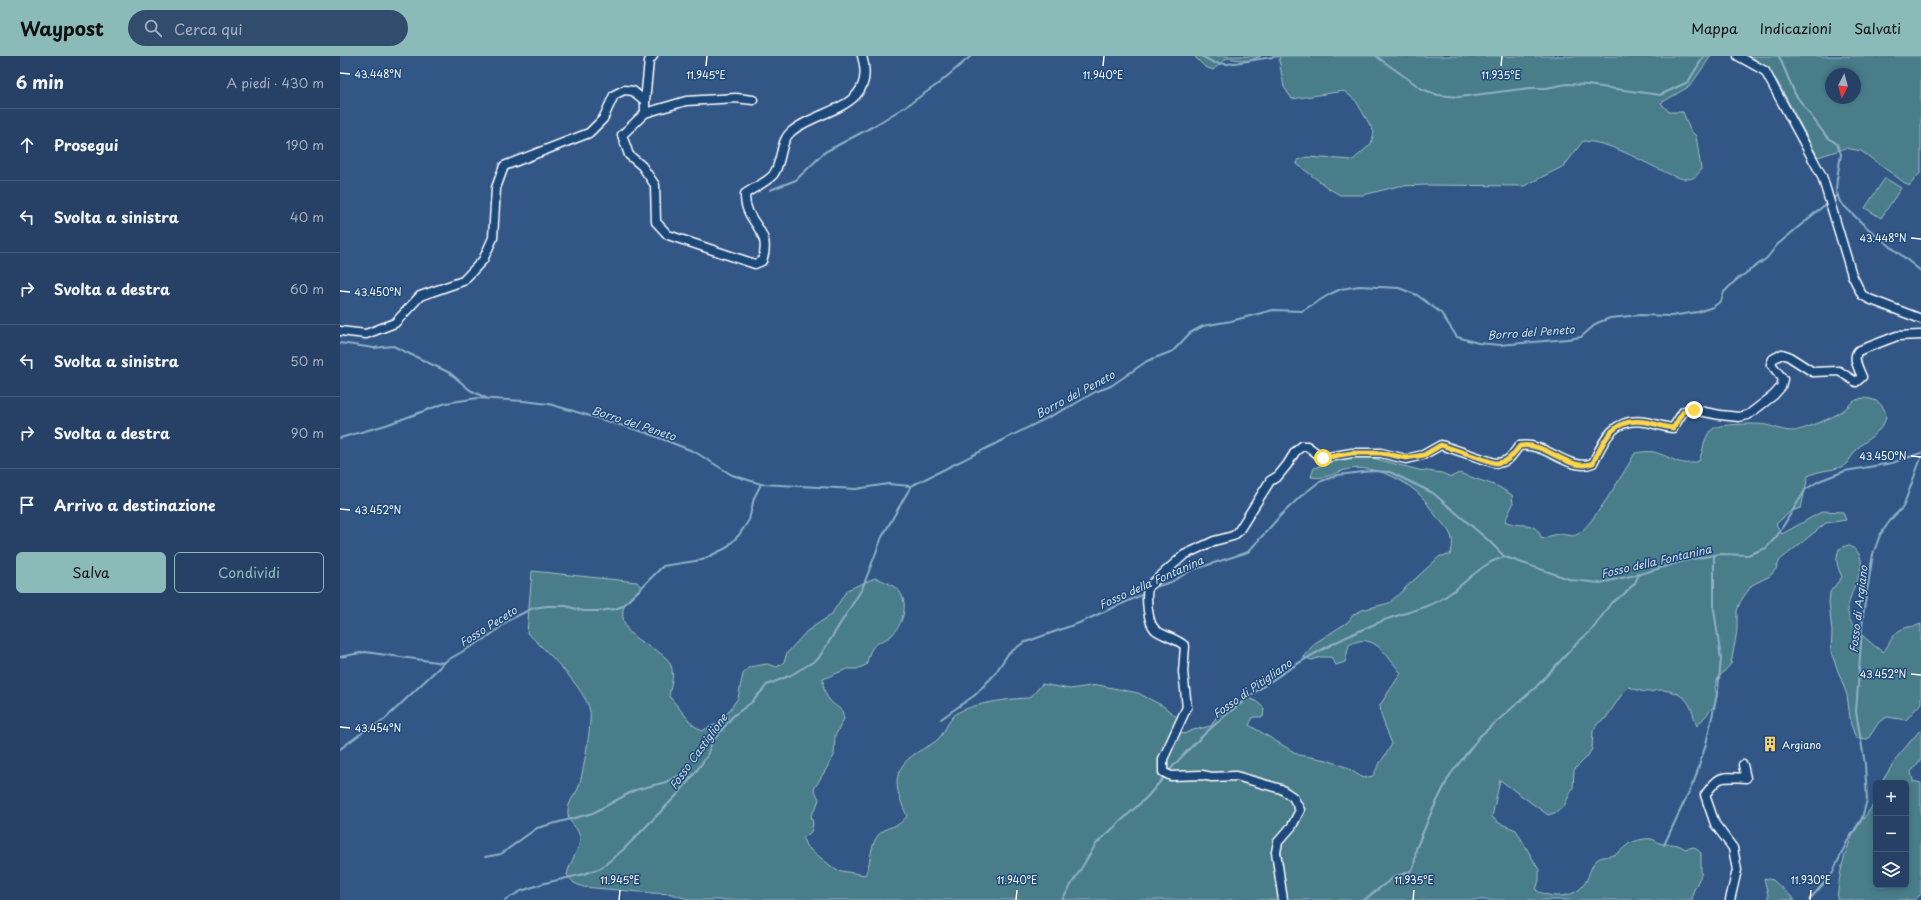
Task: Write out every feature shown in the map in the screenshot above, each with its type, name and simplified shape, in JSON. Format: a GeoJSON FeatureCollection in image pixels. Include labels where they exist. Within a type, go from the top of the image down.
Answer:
{"type":"FeatureCollection","features":[{"type":"Feature","properties":{"kind":"street"},"geometry":{"type":"LineString","coordinates":[[645,113],[649,61],[653,56]]}},
{"type":"Feature","properties":{"kind":"street"},"geometry":{"type":"LineString","coordinates":[[753,100],[736,98],[686,101],[645,113],[622,135],[629,155],[642,166],[655,185],[656,222],[662,231],[668,235],[755,264],[762,261],[766,251],[765,237],[748,213],[745,194],[772,175],[781,160],[785,140],[792,131],[851,101],[860,92],[865,72],[862,56]]}},
{"type":"Feature","properties":{"kind":"street"},"geometry":{"type":"LineString","coordinates":[[1738,56],[1765,71],[1822,176],[1852,275],[1862,295],[1921,319]]}},
{"type":"Feature","properties":{"kind":"street"},"geometry":{"type":"LineString","coordinates":[[340,332],[366,334],[395,323],[420,296],[463,281],[483,260],[493,238],[496,188],[504,166],[589,133],[603,119],[614,95],[624,90],[633,91],[645,101]]}},
{"type":"Feature","properties":{"kind":"street"},"geometry":{"type":"LineString","coordinates":[[1283,900],[1276,852],[1278,842],[1292,826],[1300,810],[1293,797],[1281,789],[1236,776],[1171,776],[1163,772],[1163,759],[1187,707],[1183,672],[1184,646],[1178,640],[1158,632],[1153,628],[1146,595],[1148,587],[1184,555],[1214,541],[1233,536],[1238,532],[1270,482],[1278,476],[1295,452],[1302,446],[1307,446],[1323,458],[1352,453],[1381,453],[1406,458],[1424,455],[1441,445],[1495,463],[1503,463],[1508,461],[1520,446],[1532,445],[1538,446],[1566,461],[1582,465],[1589,464],[1593,463],[1610,431],[1629,422],[1644,421],[1673,428],[1683,412],[1689,409],[1739,417],[1748,415],[1774,395],[1781,387],[1783,380],[1771,364],[1774,359],[1782,354],[1788,356],[1812,372],[1839,371],[1856,382],[1862,377],[1855,358],[1858,350],[1897,336],[1921,335]]}},
{"type":"Feature","properties":{"kind":"street"},"geometry":{"type":"LineString","coordinates":[[1730,900],[1737,870],[1733,848],[1715,824],[1705,795],[1716,780],[1724,777],[1746,778],[1743,765]]}},
{"type":"Feature","properties":{"kind":"green space"},"geometry":{"type":"Polygon","coordinates":[[[1194,56],[1261,56],[1248,61],[1227,58],[1213,70],[1205,67],[1194,56]]]}},
{"type":"Feature","properties":{"kind":"green space"},"geometry":{"type":"Polygon","coordinates":[[[1280,56],[1711,56],[1690,86],[1661,103],[1669,112],[1683,112],[1690,130],[1696,136],[1701,169],[1694,177],[1689,179],[1680,178],[1670,175],[1633,156],[1603,144],[1583,141],[1564,166],[1524,186],[1399,186],[1363,195],[1340,195],[1328,188],[1297,164],[1298,160],[1307,157],[1353,160],[1371,144],[1374,132],[1356,101],[1344,91],[1292,99],[1284,87],[1279,60],[1280,56]]]}},
{"type":"Feature","properties":{"kind":"green space"},"geometry":{"type":"Polygon","coordinates":[[[1752,56],[1921,56],[1921,172],[1909,186],[1861,151],[1846,148],[1818,157],[1776,79],[1752,56]]]}},
{"type":"Feature","properties":{"kind":"green space"},"geometry":{"type":"Polygon","coordinates":[[[1885,178],[1901,188],[1881,218],[1865,208],[1885,178]]]}},
{"type":"Feature","properties":{"kind":"green space"},"geometry":{"type":"Polygon","coordinates":[[[1864,398],[1876,401],[1884,409],[1886,415],[1882,426],[1857,449],[1846,464],[1838,468],[1818,472],[1808,476],[1801,508],[1791,511],[1776,524],[1782,534],[1823,511],[1843,512],[1846,520],[1826,523],[1780,560],[1776,569],[1770,576],[1752,585],[1740,602],[1737,611],[1737,631],[1731,664],[1718,678],[1715,687],[1717,696],[1715,705],[1697,726],[1689,704],[1678,694],[1665,690],[1643,692],[1629,687],[1622,694],[1606,718],[1598,723],[1593,731],[1592,749],[1587,757],[1574,770],[1573,788],[1564,806],[1557,812],[1548,815],[1500,780],[1492,817],[1499,823],[1516,830],[1539,870],[1539,880],[1536,890],[1548,895],[1569,895],[1581,888],[1585,883],[1595,861],[1598,859],[1616,854],[1631,843],[1644,839],[1653,839],[1659,843],[1675,844],[1685,849],[1694,847],[1701,853],[1701,875],[1693,892],[1692,900],[690,900],[672,894],[583,887],[574,883],[567,875],[580,842],[579,833],[568,816],[568,811],[570,802],[578,789],[581,780],[585,760],[590,711],[587,702],[572,680],[553,658],[527,633],[532,571],[637,582],[642,589],[631,597],[625,604],[623,617],[625,625],[634,636],[660,653],[669,662],[672,672],[672,682],[669,696],[693,725],[702,731],[728,718],[727,714],[738,698],[743,674],[749,667],[767,664],[777,667],[784,662],[787,653],[807,631],[831,615],[847,590],[875,578],[888,583],[899,591],[904,602],[904,608],[901,621],[895,632],[873,647],[866,665],[857,669],[847,669],[823,679],[824,689],[828,698],[842,710],[844,719],[835,736],[834,756],[814,789],[819,799],[816,808],[811,815],[813,824],[811,832],[803,838],[806,846],[836,870],[865,875],[873,845],[878,835],[886,829],[898,825],[907,816],[900,799],[897,784],[900,770],[905,763],[915,754],[936,741],[942,735],[950,720],[962,710],[991,702],[1030,698],[1042,684],[1070,689],[1098,685],[1138,693],[1163,706],[1178,718],[1175,731],[1184,734],[1193,730],[1211,726],[1223,706],[1242,704],[1249,698],[1264,708],[1263,717],[1253,717],[1249,725],[1299,755],[1327,760],[1346,767],[1363,778],[1373,776],[1392,744],[1381,715],[1380,705],[1401,673],[1379,647],[1366,641],[1358,641],[1349,645],[1345,662],[1336,665],[1331,657],[1321,657],[1312,660],[1303,657],[1315,643],[1348,622],[1354,614],[1362,610],[1389,603],[1440,556],[1450,555],[1452,538],[1448,529],[1434,514],[1423,498],[1406,484],[1397,479],[1378,471],[1359,468],[1344,470],[1316,478],[1311,477],[1314,468],[1342,458],[1361,455],[1419,470],[1442,473],[1451,477],[1459,473],[1497,486],[1512,495],[1513,504],[1505,521],[1517,525],[1531,526],[1539,532],[1542,539],[1558,534],[1574,536],[1584,529],[1600,509],[1635,453],[1654,452],[1681,463],[1692,463],[1699,461],[1706,439],[1710,431],[1714,428],[1731,425],[1755,424],[1793,431],[1809,427],[1830,418],[1843,411],[1856,400],[1864,398]]]}},
{"type":"Feature","properties":{"kind":"green space"},"geometry":{"type":"Polygon","coordinates":[[[1848,545],[1858,552],[1861,561],[1860,570],[1849,602],[1848,612],[1851,622],[1857,630],[1883,652],[1893,636],[1899,631],[1904,628],[1921,624],[1921,703],[1906,720],[1887,717],[1879,722],[1868,739],[1856,738],[1851,725],[1847,695],[1831,652],[1832,632],[1829,602],[1830,592],[1842,577],[1837,563],[1839,549],[1848,545]]]}},
{"type":"Feature","properties":{"kind":"green space"},"geometry":{"type":"Polygon","coordinates":[[[1921,729],[1921,759],[1911,772],[1913,781],[1921,783],[1921,894],[1915,900],[1837,900],[1841,871],[1849,843],[1853,834],[1873,804],[1873,888],[1909,888],[1909,780],[1883,780],[1898,756],[1921,729]]]}},
{"type":"Feature","properties":{"kind":"green space"},"geometry":{"type":"Polygon","coordinates":[[[1764,878],[1773,880],[1795,900],[1768,900],[1764,878]]]}},
{"type":"Feature","properties":{"kind":"waterway"},"geometry":{"type":"LineString","coordinates":[[770,190],[796,180],[825,152],[872,127],[908,105],[938,84],[971,56]]}},
{"type":"Feature","properties":{"kind":"waterway"},"geometry":{"type":"LineString","coordinates":[[1201,56],[1215,63],[1228,64],[1279,56]]}},
{"type":"Feature","properties":{"kind":"waterway"},"geometry":{"type":"LineString","coordinates":[[1376,56],[1422,89],[1438,95],[1459,97],[1530,88],[1546,88],[1567,84],[1587,85],[1660,95],[1688,82],[1704,56]]}},
{"type":"Feature","properties":{"kind":"waterway"},"geometry":{"type":"LineString","coordinates":[[1779,56],[1795,94],[1826,136],[1837,144],[1841,154],[1836,191],[1840,202],[1865,226],[1921,271]]}},
{"type":"Feature","properties":{"kind":"waterway","name":"Borro del Peneto"},"geometry":{"type":"LineString","coordinates":[[1832,199],[1838,195]]}},
{"type":"Feature","properties":{"kind":"waterway","name":"Borro del Peneto"},"geometry":{"type":"LineString","coordinates":[[340,438],[386,425],[446,403],[478,398],[524,401],[549,404],[647,433],[695,452],[732,475],[761,484],[856,489],[888,484],[911,486],[1073,405],[1095,392],[1111,386],[1147,361],[1173,351],[1190,333],[1203,326],[1231,321],[1273,310],[1302,311],[1341,289],[1359,286],[1399,288],[1417,295],[1441,313],[1457,337],[1478,343],[1500,345],[1581,337],[1597,323],[1610,318],[1640,315],[1671,316],[1698,312],[1713,307],[1721,301],[1724,292],[1735,281],[1767,258],[1777,245],[1827,203]]}},
{"type":"Feature","properties":{"kind":"waterway","name":"Borro del Peneto"},"geometry":{"type":"LineString","coordinates":[[340,343],[374,348],[393,346],[450,373],[470,390],[486,398]]}},
{"type":"Feature","properties":{"kind":"waterway","name":"Fosso della Fontanina"},"geometry":{"type":"LineString","coordinates":[[1152,588],[1171,582],[1192,570],[1248,552],[1281,515],[1301,496],[1319,482],[1338,475],[1371,471],[1390,472],[1433,493],[1488,540],[1505,557],[1572,580],[1600,583],[1644,573],[1687,560],[1720,554],[1748,555],[1766,548],[1777,536],[1806,489],[1819,481],[1845,471],[1892,463],[1921,453]]}},
{"type":"Feature","properties":{"kind":"waterway","name":"Fosso di Argiano"},"geometry":{"type":"LineString","coordinates":[[1809,900],[1832,874],[1847,842],[1862,818],[1867,800],[1865,764],[1856,712],[1863,615],[1873,554],[1880,535],[1892,518],[1903,507],[1921,458]]}},
{"type":"Feature","properties":{"kind":"waterway","name":"Fosso Peceto"},"geometry":{"type":"LineString","coordinates":[[340,749],[363,732],[384,720],[446,661],[488,637],[509,620],[533,608],[547,606],[566,606],[583,611],[615,609],[623,606],[663,566],[702,560],[726,548],[739,535],[749,520],[754,498],[761,484]]}},
{"type":"Feature","properties":{"kind":"waterway","name":"Fosso Castiglione"},"geometry":{"type":"LineString","coordinates":[[505,900],[521,891],[601,868],[624,849],[677,795],[707,756],[712,742],[733,716],[752,702],[767,685],[791,675],[818,659],[862,589],[882,537],[911,486]]}},
{"type":"Feature","properties":{"kind":"waterway"},"geometry":{"type":"LineString","coordinates":[[1664,845],[1695,779],[1706,744],[1718,690],[1721,659],[1714,609],[1714,556]]}},
{"type":"Feature","properties":{"kind":"waterway","name":"Fosso di Pitigliano"},"geometry":{"type":"LineString","coordinates":[[1168,772],[1214,725],[1266,684],[1294,666],[1352,634],[1382,621],[1421,608],[1442,599],[1449,595],[1481,568],[1505,557]]}},
{"type":"Feature","properties":{"kind":"waterway"},"geometry":{"type":"LineString","coordinates":[[1364,900],[1394,877],[1409,872],[1414,867],[1416,849],[1431,813],[1450,775],[1480,736],[1535,688],[1578,642],[1592,630],[1611,603],[1624,594],[1635,583],[1639,574]]}},
{"type":"Feature","properties":{"kind":"waterway","name":"Fosso della Fontanina"},"geometry":{"type":"LineString","coordinates":[[941,719],[975,695],[994,675],[1008,654],[1023,643],[1079,623],[1146,593]]}},
{"type":"Feature","properties":{"kind":"waterway"},"geometry":{"type":"LineString","coordinates":[[340,657],[365,652],[444,663]]}},
{"type":"Feature","properties":{"kind":"waterway"},"geometry":{"type":"LineString","coordinates":[[485,857],[501,854],[537,828],[593,813],[635,790],[666,782],[679,776],[692,777]]}},
{"type":"Feature","properties":{"kind":"waterway","name":"Fosso di Pitigliano"},"geometry":{"type":"LineString","coordinates":[[1062,900],[1096,844],[1147,797],[1165,776]]}},
{"type":"Feature","properties":{"kind":"place","name":"Argiano"},"geometry":{"type":"Point","coordinates":[1770,744]}},
{"type":"Feature","properties":{"kind":"route"},"geometry":{"type":"LineString","coordinates":[[1323,458],[1352,453],[1381,453],[1394,457],[1406,458],[1424,455],[1441,445],[1495,463],[1503,463],[1511,459],[1520,446],[1532,445],[1538,446],[1566,461],[1582,465],[1593,463],[1610,431],[1616,427],[1629,422],[1644,421],[1667,428],[1673,428],[1683,412],[1689,409],[1694,410]]}}]}
